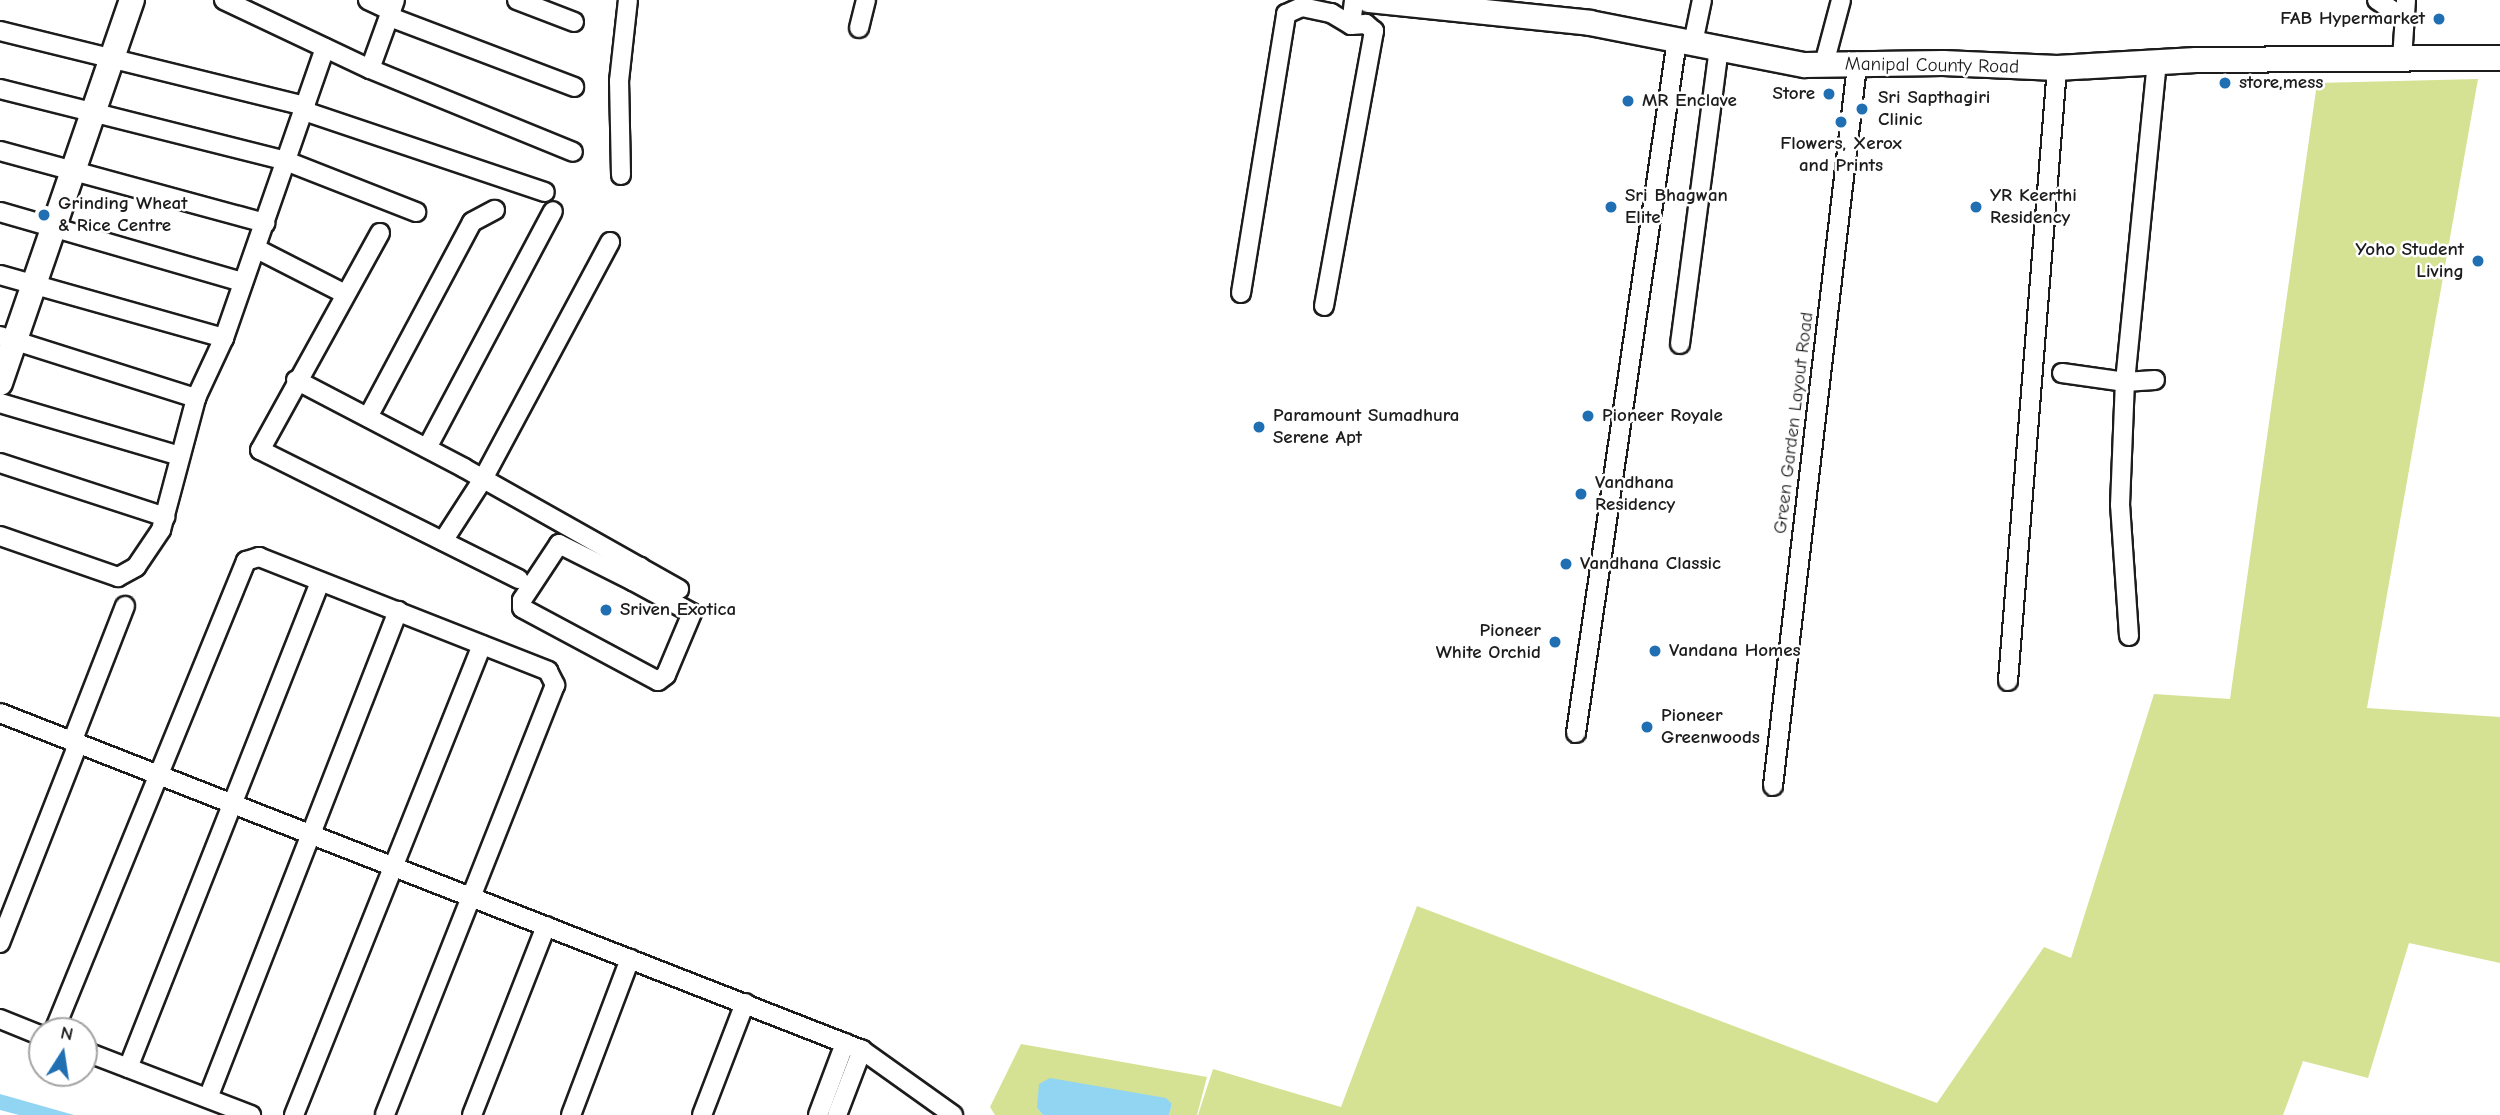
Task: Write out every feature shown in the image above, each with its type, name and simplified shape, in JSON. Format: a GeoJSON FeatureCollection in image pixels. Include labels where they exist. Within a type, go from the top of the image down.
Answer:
{"type":"FeatureCollection","features":[{"type":"Feature","properties":{"kind":"main road"},"geometry":{"type":"LineString","coordinates":[[0,383],[8,338],[34,285],[96,114],[132,0]]}},
{"type":"Feature","properties":{"kind":"main road","name":"Manipal County Road"},"geometry":{"type":"LineString","coordinates":[[1369,0],[1428,3],[1590,23],[1805,65],[2057,68],[2157,63],[2500,58]]}},
{"type":"Feature","properties":{"kind":"street"},"geometry":{"type":"LineString","coordinates":[[224,0],[370,69],[573,152]]}},
{"type":"Feature","properties":{"kind":"street"},"geometry":{"type":"LineString","coordinates":[[368,0],[574,87]]}},
{"type":"Feature","properties":{"kind":"street"},"geometry":{"type":"LineString","coordinates":[[517,0],[574,22]]}},
{"type":"Feature","properties":{"kind":"street"},"geometry":{"type":"LineString","coordinates":[[621,175],[619,81],[628,0]]}},
{"type":"Feature","properties":{"kind":"street"},"geometry":{"type":"LineString","coordinates":[[859,28],[866,0]]}},
{"type":"Feature","properties":{"kind":"street"},"geometry":{"type":"LineString","coordinates":[[1351,25],[1354,0]]}},
{"type":"Feature","properties":{"kind":"street"},"geometry":{"type":"LineString","coordinates":[[1576,733],[1685,41],[1702,0]]}},
{"type":"Feature","properties":{"kind":"street"},"geometry":{"type":"LineString","coordinates":[[1824,64],[1841,0]]}},
{"type":"Feature","properties":{"kind":"street"},"geometry":{"type":"LineString","coordinates":[[2376,0],[2405,19]]}},
{"type":"Feature","properties":{"kind":"street"},"geometry":{"type":"LineString","coordinates":[[2402,59],[2406,0]]}},
{"type":"Feature","properties":{"kind":"street"},"geometry":{"type":"LineString","coordinates":[[1241,293],[1286,14],[1302,7],[1332,13],[1351,25],[1366,24],[1374,31],[1324,306]]}},
{"type":"Feature","properties":{"kind":"street"},"geometry":{"type":"LineString","coordinates":[[370,69],[392,9]]}},
{"type":"Feature","properties":{"kind":"street"},"geometry":{"type":"LineString","coordinates":[[0,32],[113,58],[305,109],[545,192]]}},
{"type":"Feature","properties":{"kind":"street"},"geometry":{"type":"LineString","coordinates":[[0,536],[118,577],[136,567],[161,530],[196,398],[224,338],[326,48]]}},
{"type":"Feature","properties":{"kind":"street"},"geometry":{"type":"LineString","coordinates":[[1680,344],[1719,48]]}},
{"type":"Feature","properties":{"kind":"street"},"geometry":{"type":"LineString","coordinates":[[2129,636],[2120,505],[2125,382],[2157,63]]}},
{"type":"Feature","properties":{"kind":"street","name":"Green Garden Layout Road"},"geometry":{"type":"LineString","coordinates":[[1773,786],[1857,65]]}},
{"type":"Feature","properties":{"kind":"street"},"geometry":{"type":"LineString","coordinates":[[2008,681],[2057,68]]}},
{"type":"Feature","properties":{"kind":"street"},"geometry":{"type":"LineString","coordinates":[[0,89],[286,161],[416,212]]}},
{"type":"Feature","properties":{"kind":"street"},"geometry":{"type":"LineString","coordinates":[[0,151],[265,223]]}},
{"type":"Feature","properties":{"kind":"street"},"geometry":{"type":"LineString","coordinates":[[368,417],[472,222],[495,210]]}},
{"type":"Feature","properties":{"kind":"street"},"geometry":{"type":"LineString","coordinates":[[427,448],[553,211]]}},
{"type":"Feature","properties":{"kind":"street"},"geometry":{"type":"LineString","coordinates":[[0,212],[243,282]]}},
{"type":"Feature","properties":{"kind":"street"},"geometry":{"type":"LineString","coordinates":[[380,233],[296,380],[260,450],[519,579]]}},
{"type":"Feature","properties":{"kind":"street"},"geometry":{"type":"LineString","coordinates":[[443,541],[484,479],[610,242]]}},
{"type":"Feature","properties":{"kind":"street"},"geometry":{"type":"LineString","coordinates":[[257,249],[345,294]]}},
{"type":"Feature","properties":{"kind":"street"},"geometry":{"type":"LineString","coordinates":[[0,275],[224,338]]}},
{"type":"Feature","properties":{"kind":"street"},"geometry":{"type":"LineString","coordinates":[[8,338],[196,398]]}},
{"type":"Feature","properties":{"kind":"street"},"geometry":{"type":"LineString","coordinates":[[2062,373],[2125,382],[2155,380]]}},
{"type":"Feature","properties":{"kind":"street"},"geometry":{"type":"LineString","coordinates":[[296,380],[484,479],[637,574],[692,613],[666,675],[658,681],[522,608],[522,600],[554,548],[568,545],[603,555]]}},
{"type":"Feature","properties":{"kind":"street"},"geometry":{"type":"LineString","coordinates":[[0,403],[180,456]]}},
{"type":"Feature","properties":{"kind":"street"},"geometry":{"type":"LineString","coordinates":[[0,463],[165,517]]}},
{"type":"Feature","properties":{"kind":"street"},"geometry":{"type":"LineString","coordinates":[[60,1017],[246,561],[259,557],[548,671],[555,684],[385,1115]]}},
{"type":"Feature","properties":{"kind":"street"},"geometry":{"type":"LineString","coordinates":[[637,574],[679,589]]}},
{"type":"Feature","properties":{"kind":"street"},"geometry":{"type":"LineString","coordinates":[[128,1068],[320,582]]}},
{"type":"Feature","properties":{"kind":"street"},"geometry":{"type":"LineString","coordinates":[[0,943],[125,606]]}},
{"type":"Feature","properties":{"kind":"street"},"geometry":{"type":"LineString","coordinates":[[208,1098],[398,611]]}},
{"type":"Feature","properties":{"kind":"street"},"geometry":{"type":"LineString","coordinates":[[294,1115],[482,645]]}},
{"type":"Feature","properties":{"kind":"street"},"geometry":{"type":"LineString","coordinates":[[0,713],[862,1050],[953,1115]]}},
{"type":"Feature","properties":{"kind":"street"},"geometry":{"type":"LineString","coordinates":[[472,1115],[546,926]]}},
{"type":"Feature","properties":{"kind":"street"},"geometry":{"type":"LineString","coordinates":[[570,1115],[630,959]]}},
{"type":"Feature","properties":{"kind":"street"},"geometry":{"type":"LineString","coordinates":[[702,1115],[745,1003]]}},
{"type":"Feature","properties":{"kind":"street"},"geometry":{"type":"LineString","coordinates":[[0,1019],[28,1030]]}},
{"type":"Feature","properties":{"kind":"street"},"geometry":{"type":"LineString","coordinates":[[818,1115],[845,1043]]}},
{"type":"Feature","properties":{"kind":"street"},"geometry":{"type":"LineString","coordinates":[[837,1115],[862,1050]]}},
{"type":"Feature","properties":{"kind":"street"},"geometry":{"type":"LineString","coordinates":[[98,1056],[251,1115]]}},
{"type":"Feature","properties":{"kind":"green space"},"geometry":{"type":"Polygon","coordinates":[[[2478,79],[2367,708],[2500,717],[2500,963],[2409,943],[2368,1078],[2303,1061],[2283,1115],[1198,1115],[1213,1069],[1341,1107],[1417,906],[1937,1103],[2044,947],[2071,958],[2154,694],[2230,699],[2317,83],[2478,79]]]}},
{"type":"Feature","properties":{"kind":"green space"},"geometry":{"type":"Polygon","coordinates":[[[1021,1044],[1207,1077],[1197,1115],[1169,1115],[1172,1104],[1037,1108],[1043,1115],[995,1115],[990,1107],[1021,1044]]]}},
{"type":"Feature","properties":{"kind":"water"},"geometry":{"type":"Polygon","coordinates":[[[1050,1078],[1166,1098],[1172,1104],[1169,1115],[1043,1115],[1037,1108],[1039,1084],[1050,1078]]]}},
{"type":"Feature","properties":{"kind":"water"},"geometry":{"type":"Polygon","coordinates":[[[0,1094],[74,1115],[19,1115],[0,1110],[0,1094]]]}},
{"type":"Feature","properties":{"kind":"place","name":"FAB Hypermarket"},"geometry":{"type":"Point","coordinates":[2439,19]}},
{"type":"Feature","properties":{"kind":"place","name":"store,mess"},"geometry":{"type":"Point","coordinates":[2225,83]}},
{"type":"Feature","properties":{"kind":"place","name":"Store"},"geometry":{"type":"Point","coordinates":[1829,94]}},
{"type":"Feature","properties":{"kind":"place","name":"MR Enclave"},"geometry":{"type":"Point","coordinates":[1628,101]}},
{"type":"Feature","properties":{"kind":"place","name":"Sri Sapthagiri Clinic"},"geometry":{"type":"Point","coordinates":[1862,109]}},
{"type":"Feature","properties":{"kind":"place","name":"Flowers, Xerox and Prints"},"geometry":{"type":"Point","coordinates":[1841,122]}},
{"type":"Feature","properties":{"kind":"place","name":"Sri Bhagwan Elite"},"geometry":{"type":"Point","coordinates":[1611,207]}},
{"type":"Feature","properties":{"kind":"place","name":"YR Keerthi Residency"},"geometry":{"type":"Point","coordinates":[1976,207]}},
{"type":"Feature","properties":{"kind":"place","name":"Grinding Wheat & Rice Centre"},"geometry":{"type":"Point","coordinates":[44,215]}},
{"type":"Feature","properties":{"kind":"place","name":"Yoho Student Living"},"geometry":{"type":"Point","coordinates":[2478,261]}},
{"type":"Feature","properties":{"kind":"place","name":"Pioneer Royale"},"geometry":{"type":"Point","coordinates":[1588,416]}},
{"type":"Feature","properties":{"kind":"place","name":"Paramount Sumadhura Serene Apt"},"geometry":{"type":"Point","coordinates":[1259,427]}},
{"type":"Feature","properties":{"kind":"place","name":"Vandhana Residency"},"geometry":{"type":"Point","coordinates":[1581,494]}},
{"type":"Feature","properties":{"kind":"place","name":"Vandhana Classic"},"geometry":{"type":"Point","coordinates":[1566,564]}},
{"type":"Feature","properties":{"kind":"place","name":"Sriven Exotica"},"geometry":{"type":"Point","coordinates":[606,610]}},
{"type":"Feature","properties":{"kind":"place","name":"Pioneer White Orchid"},"geometry":{"type":"Point","coordinates":[1555,642]}},
{"type":"Feature","properties":{"kind":"place","name":"Vandana Homes"},"geometry":{"type":"Point","coordinates":[1655,651]}},
{"type":"Feature","properties":{"kind":"place","name":"Pioneer Greenwoods"},"geometry":{"type":"Point","coordinates":[1647,727]}}]}
